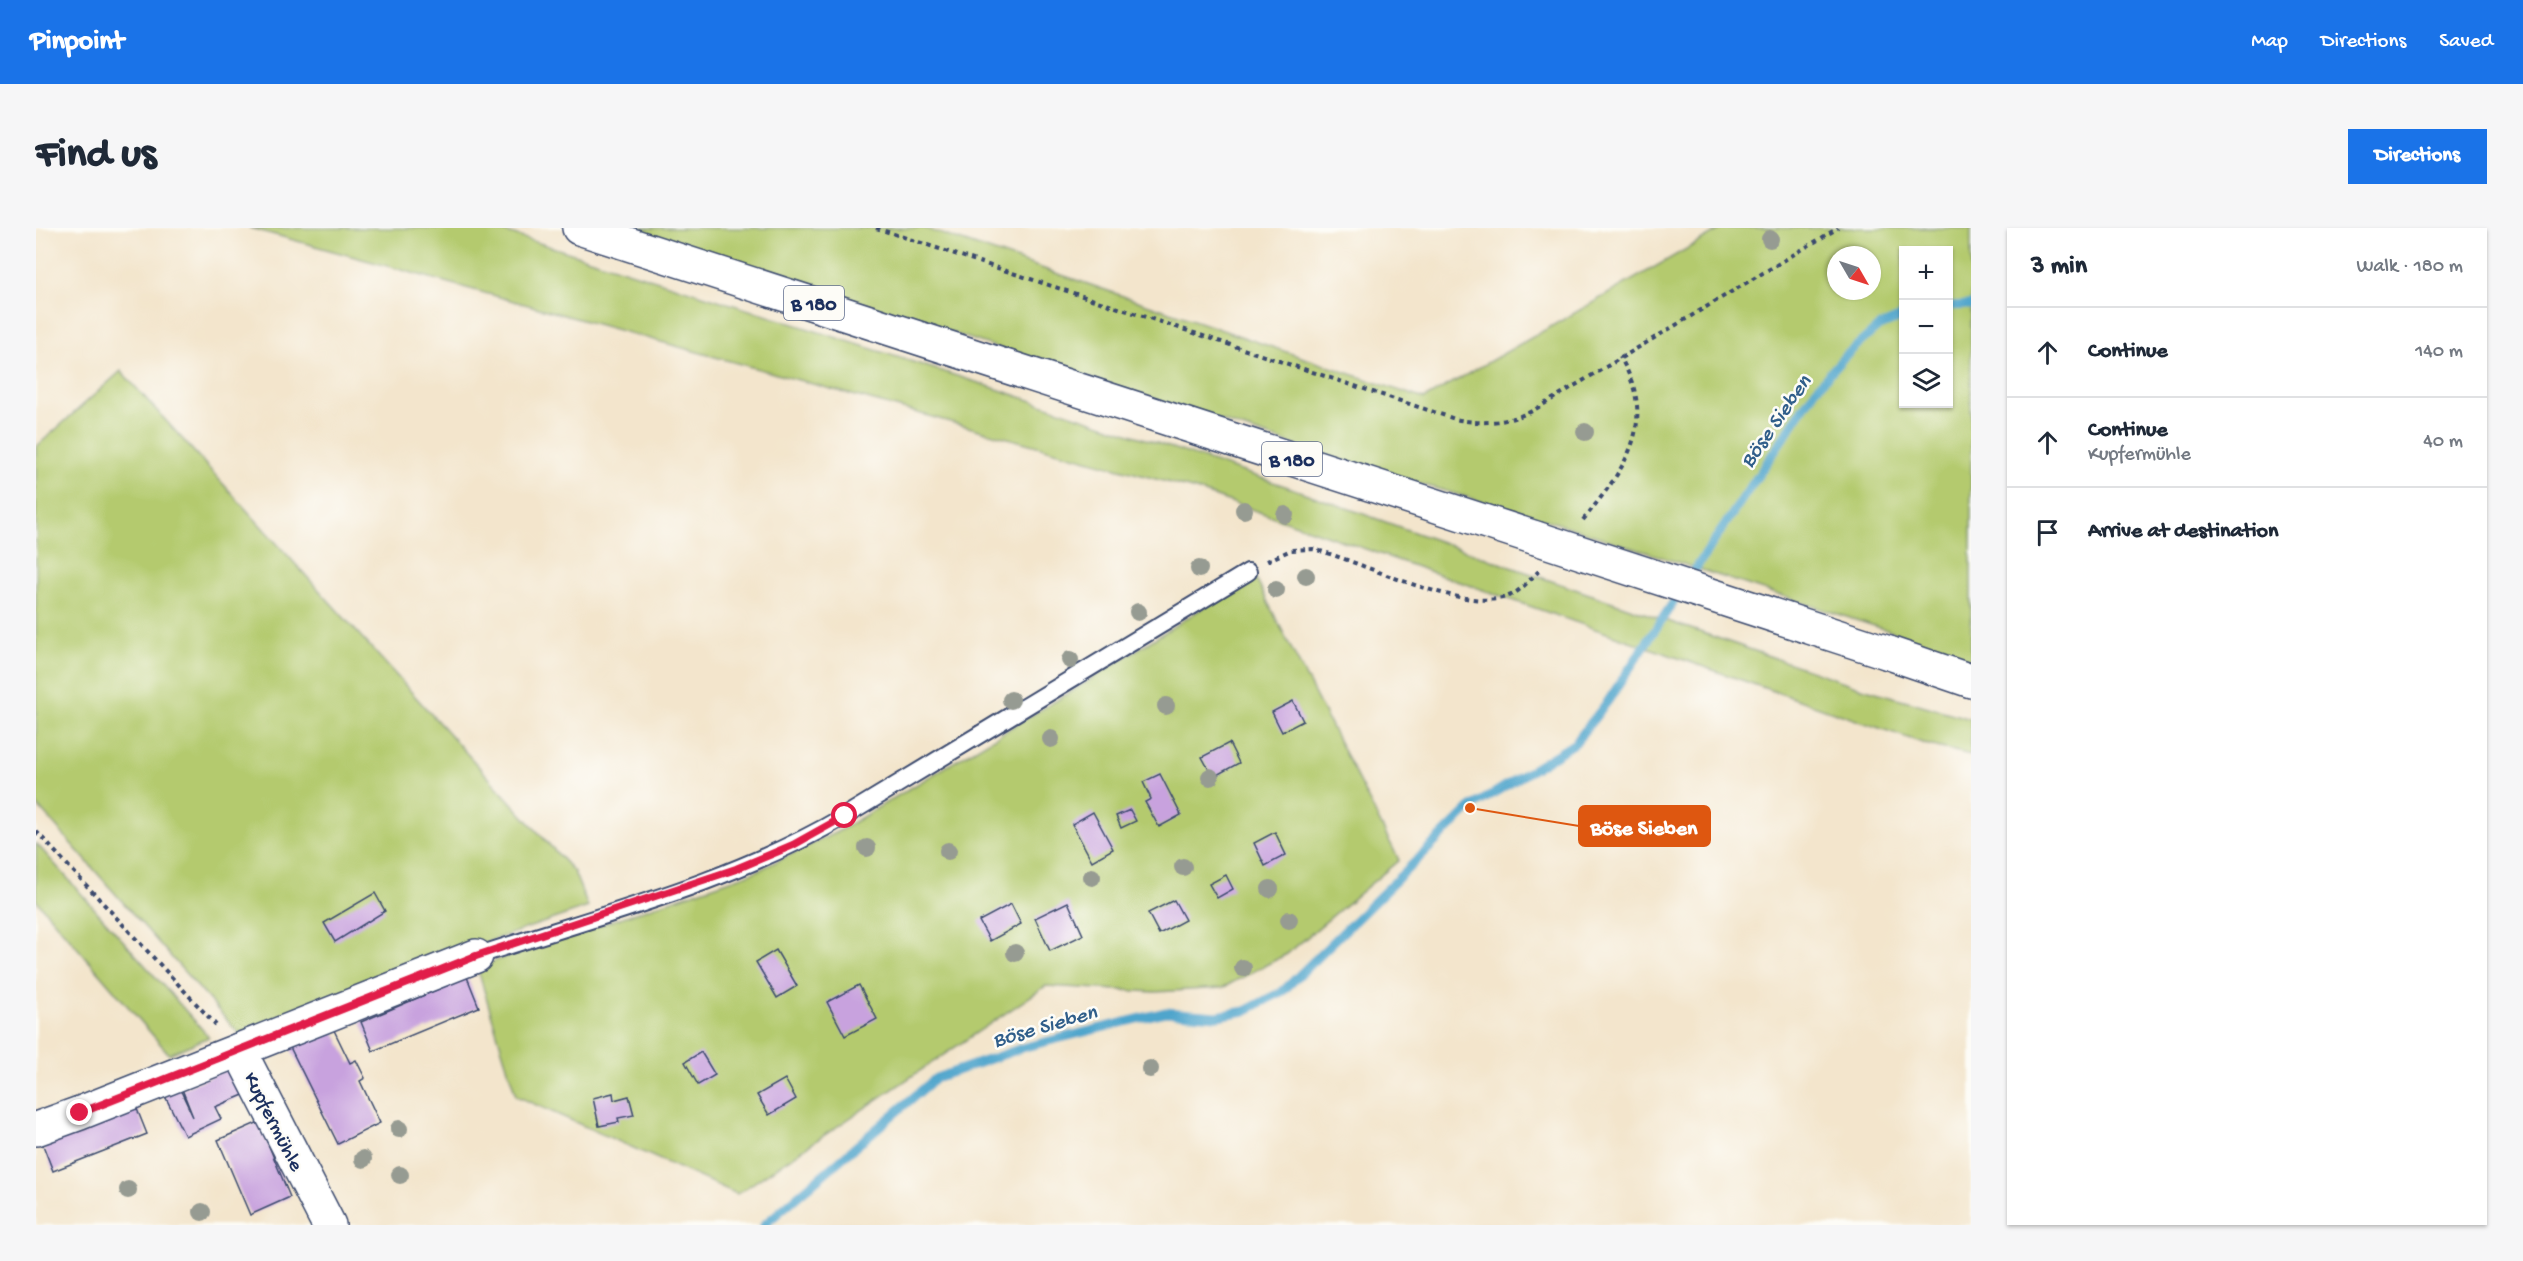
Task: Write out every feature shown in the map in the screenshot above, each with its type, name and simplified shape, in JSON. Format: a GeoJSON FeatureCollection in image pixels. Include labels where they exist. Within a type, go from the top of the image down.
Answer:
{"type":"FeatureCollection","features":[{"type":"Feature","properties":{"kind":"main road","name":"B 180"},"geometry":{"type":"LineString","coordinates":[[579,228],[1971,681]]}},
{"type":"Feature","properties":{"kind":"main road"},"geometry":{"type":"LineString","coordinates":[[239,1050],[476,956]]}},
{"type":"Feature","properties":{"kind":"main road","name":"Kupfermühle"},"geometry":{"type":"LineString","coordinates":[[36,1129],[239,1050],[329,1225]]}},
{"type":"Feature","properties":{"kind":"lane"},"geometry":{"type":"LineString","coordinates":[[476,956],[700,882],[793,845],[1248,572]]}},
{"type":"Feature","properties":{"kind":"path"},"geometry":{"type":"LineString","coordinates":[[876,228],[1455,420],[1483,422],[1512,419],[1528,413],[1838,228]]}},
{"type":"Feature","properties":{"kind":"path"},"geometry":{"type":"LineString","coordinates":[[36,831],[239,1050]]}},
{"type":"Feature","properties":{"kind":"green space"},"geometry":{"type":"Polygon","coordinates":[[[250,228],[492,228],[982,384],[1288,487],[1862,688],[1971,719],[1971,755],[1928,745],[1199,491],[250,228]]]}},
{"type":"Feature","properties":{"kind":"green space"},"geometry":{"type":"Polygon","coordinates":[[[633,228],[924,228],[1424,399],[1723,228],[1971,228],[1971,660],[1896,633],[1553,522],[1358,466],[633,228]]]}},
{"type":"Feature","properties":{"kind":"green space"},"geometry":{"type":"Polygon","coordinates":[[[121,371],[574,872],[588,907],[470,948],[241,1036],[36,804],[36,447],[121,371]]]}},
{"type":"Feature","properties":{"kind":"green space"},"geometry":{"type":"Polygon","coordinates":[[[1254,575],[1399,860],[1287,954],[1222,988],[1155,992],[1046,986],[737,1194],[516,1096],[477,967],[757,871],[839,831],[1077,688],[1254,575]]]}},
{"type":"Feature","properties":{"kind":"green space"},"geometry":{"type":"Polygon","coordinates":[[[36,843],[209,1037],[169,1054],[36,900],[36,843]]]}},
{"type":"Feature","properties":{"kind":"building"},"geometry":{"type":"Polygon","coordinates":[[[1293,701],[1303,721],[1282,732],[1272,712],[1293,701]]]}},
{"type":"Feature","properties":{"kind":"building"},"geometry":{"type":"Polygon","coordinates":[[[1229,743],[1239,763],[1213,777],[1202,757],[1229,743]]]}},
{"type":"Feature","properties":{"kind":"building"},"geometry":{"type":"Polygon","coordinates":[[[1160,774],[1181,815],[1159,827],[1145,802],[1151,799],[1143,782],[1160,774]]]}},
{"type":"Feature","properties":{"kind":"building"},"geometry":{"type":"Polygon","coordinates":[[[1130,810],[1136,821],[1121,828],[1116,816],[1130,810]]]}},
{"type":"Feature","properties":{"kind":"building"},"geometry":{"type":"Polygon","coordinates":[[[1093,812],[1113,849],[1092,861],[1072,824],[1093,812]]]}},
{"type":"Feature","properties":{"kind":"building"},"geometry":{"type":"Polygon","coordinates":[[[1275,832],[1286,855],[1265,866],[1254,843],[1275,832]]]}},
{"type":"Feature","properties":{"kind":"building"},"geometry":{"type":"Polygon","coordinates":[[[1226,875],[1233,889],[1217,898],[1209,884],[1226,875]]]}},
{"type":"Feature","properties":{"kind":"building"},"geometry":{"type":"Polygon","coordinates":[[[375,893],[385,911],[335,942],[324,923],[375,893]]]}},
{"type":"Feature","properties":{"kind":"building"},"geometry":{"type":"Polygon","coordinates":[[[1174,900],[1185,920],[1159,934],[1148,913],[1174,900]]]}},
{"type":"Feature","properties":{"kind":"building"},"geometry":{"type":"Polygon","coordinates":[[[1068,902],[1083,935],[1050,951],[1035,918],[1068,902]]]}},
{"type":"Feature","properties":{"kind":"building"},"geometry":{"type":"Polygon","coordinates":[[[1011,904],[1021,924],[990,941],[979,921],[1011,904]]]}},
{"type":"Feature","properties":{"kind":"building"},"geometry":{"type":"Polygon","coordinates":[[[776,950],[797,986],[777,998],[756,962],[776,950]]]}},
{"type":"Feature","properties":{"kind":"building"},"geometry":{"type":"Polygon","coordinates":[[[467,977],[479,1007],[373,1051],[361,1022],[467,977]]]}},
{"type":"Feature","properties":{"kind":"building"},"geometry":{"type":"Polygon","coordinates":[[[859,985],[877,1019],[845,1036],[827,1002],[859,985]]]}},
{"type":"Feature","properties":{"kind":"building"},"geometry":{"type":"Polygon","coordinates":[[[329,1020],[350,1063],[356,1060],[365,1078],[360,1081],[380,1123],[338,1144],[287,1041],[329,1020]]]}},
{"type":"Feature","properties":{"kind":"building"},"geometry":{"type":"Polygon","coordinates":[[[701,1052],[715,1075],[698,1085],[685,1062],[701,1052]]]}},
{"type":"Feature","properties":{"kind":"building"},"geometry":{"type":"Polygon","coordinates":[[[237,1065],[248,1093],[215,1107],[221,1119],[185,1136],[164,1094],[179,1087],[193,1117],[182,1089],[237,1065]]]}},
{"type":"Feature","properties":{"kind":"building"},"geometry":{"type":"Polygon","coordinates":[[[785,1079],[796,1099],[769,1115],[757,1095],[785,1079]]]}},
{"type":"Feature","properties":{"kind":"building"},"geometry":{"type":"Polygon","coordinates":[[[613,1093],[614,1100],[629,1096],[634,1115],[618,1118],[619,1122],[599,1126],[593,1098],[613,1093]]]}},
{"type":"Feature","properties":{"kind":"building"},"geometry":{"type":"Polygon","coordinates":[[[135,1104],[147,1134],[53,1171],[41,1140],[135,1104]]]}},
{"type":"Feature","properties":{"kind":"building"},"geometry":{"type":"Polygon","coordinates":[[[259,1122],[290,1197],[250,1215],[218,1140],[259,1122]]]}},
{"type":"Feature","properties":{"kind":"waterway","name":"Böse Sieben"},"geometry":{"type":"LineString","coordinates":[[1953,306],[1971,305]]}},
{"type":"Feature","properties":{"kind":"waterway","name":"Böse Sieben"},"geometry":{"type":"LineString","coordinates":[[1688,580],[1816,389],[1844,357],[1878,327],[1899,318]]}},
{"type":"Feature","properties":{"kind":"waterway","name":"Böse Sieben"},"geometry":{"type":"LineString","coordinates":[[764,1225],[936,1078],[1025,1047],[1165,1012],[1217,1016],[1245,1011],[1283,991],[1470,808],[1575,743],[1608,701],[1680,592]]}},
{"type":"Feature","properties":{"kind":"place","name":"Böse Sieben"},"geometry":{"type":"Point","coordinates":[1470,808]}},
{"type":"Feature","properties":{"kind":"route"},"geometry":{"type":"LineString","coordinates":[[80,1113],[476,956],[736,869],[793,845],[845,816]]}}]}
